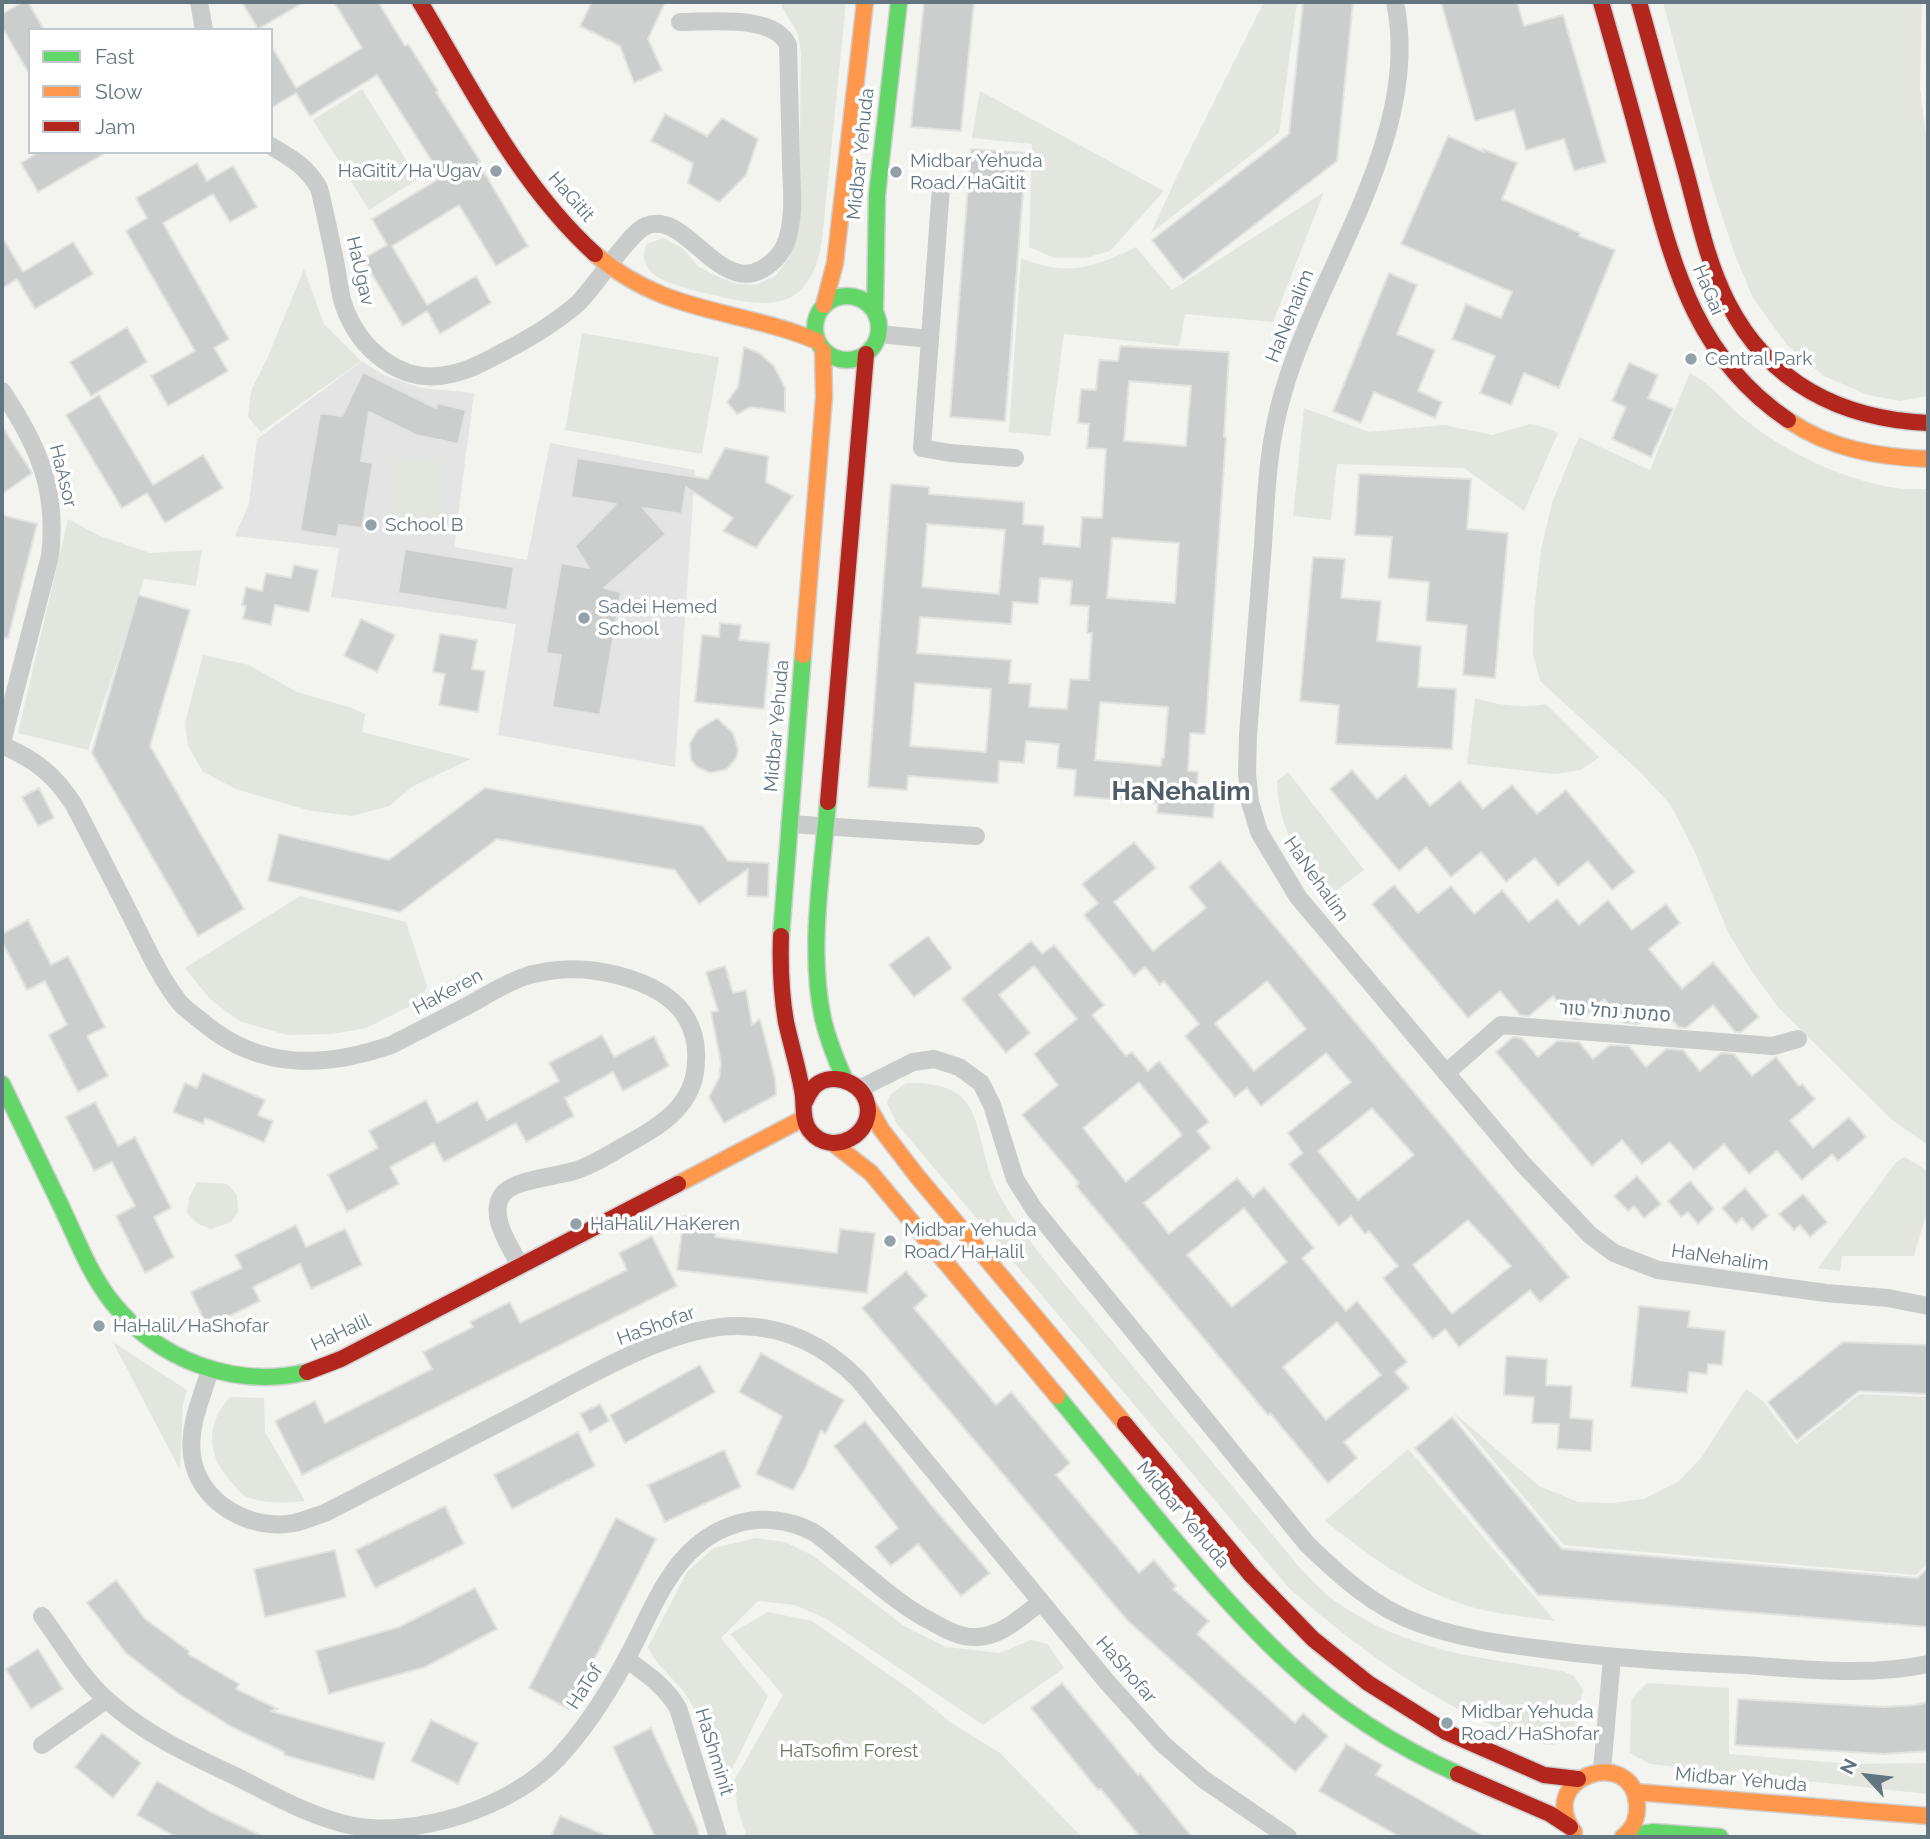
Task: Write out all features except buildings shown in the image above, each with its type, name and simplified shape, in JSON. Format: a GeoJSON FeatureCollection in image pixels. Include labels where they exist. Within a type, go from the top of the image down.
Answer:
{"type":"FeatureCollection","features":[{"type":"Feature","properties":{"kind":"street"},"geometry":{"type":"LineString","coordinates":[[199,2],[204,28]]}},
{"type":"Feature","properties":{"kind":"street","name":"HaGitit"},"geometry":{"type":"LineString","coordinates":[[420,2],[536,191],[561,223],[610,265],[654,292],[682,304],[798,332],[820,346]]}},
{"type":"Feature","properties":{"kind":"street","name":"Midbar Yehuda"},"geometry":{"type":"LineString","coordinates":[[821,309],[835,263],[865,2]]}},
{"type":"Feature","properties":{"kind":"street","name":"Midbar Yehuda"},"geometry":{"type":"LineString","coordinates":[[875,312],[875,208],[899,2]]}},
{"type":"Feature","properties":{"kind":"street","name":"HaNehalim"},"geometry":{"type":"LineString","coordinates":[[1395,2],[1399,44],[1391,124],[1375,169],[1296,352],[1282,394],[1273,437],[1264,523],[1247,773],[1250,802],[1259,832],[1279,869],[1322,928],[1558,1203],[1590,1235],[1614,1253],[1658,1270],[1826,1293],[1888,1298],[1928,1306]]}},
{"type":"Feature","properties":{"kind":"street","name":"HaGai"},"geometry":{"type":"LineString","coordinates":[[1601,2],[1673,261],[1696,317],[1718,357],[1763,403],[1810,435],[1875,455],[1928,459]]}},
{"type":"Feature","properties":{"kind":"street","name":"HaGai"},"geometry":{"type":"LineString","coordinates":[[1639,2],[1707,250],[1731,309],[1748,335],[1787,376],[1826,402],[1845,410],[1890,421],[1928,423]]}},
{"type":"Feature","properties":{"kind":"street","name":"HaUgav"},"geometry":{"type":"LineString","coordinates":[[273,147],[296,160],[310,173],[319,188],[343,302],[353,326],[375,354],[392,367],[430,377],[450,375],[471,368],[520,343],[560,318],[577,304],[636,232],[647,225],[672,228],[724,268],[740,273],[767,266],[785,246],[792,218],[789,58],[784,36],[761,24],[680,22]]}},
{"type":"Feature","properties":{"kind":"street"},"geometry":{"type":"LineString","coordinates":[[941,187],[922,448],[1015,458]]}},
{"type":"Feature","properties":{"kind":"street"},"geometry":{"type":"LineString","coordinates":[[856,296],[875,312],[879,334],[866,355],[845,361],[832,358],[820,346],[814,330],[815,319],[833,298],[856,296]]}},
{"type":"Feature","properties":{"kind":"street","name":"HaGitit"},"geometry":{"type":"LineString","coordinates":[[769,324],[821,309]]}},
{"type":"Feature","properties":{"kind":"street"},"geometry":{"type":"LineString","coordinates":[[879,334],[930,339]]}},
{"type":"Feature","properties":{"kind":"street","name":"Midbar Yehuda"},"geometry":{"type":"LineString","coordinates":[[804,1110],[781,991],[782,918],[824,397],[820,346]]}},
{"type":"Feature","properties":{"kind":"street"},"geometry":{"type":"LineString","coordinates":[[866,355],[818,919],[818,987],[824,1030],[852,1084],[864,1095],[868,1117],[856,1138],[845,1143],[821,1141],[812,1134],[804,1110],[813,1088],[822,1081],[834,1079],[852,1084],[913,1062],[934,1059],[959,1067],[981,1083],[992,1105],[1015,1179],[1034,1209],[1307,1544],[1336,1573],[1374,1601],[1416,1623],[1478,1640],[1612,1658],[1838,1671],[1881,1671],[1928,1664]]}},
{"type":"Feature","properties":{"kind":"street","name":"HaAsor"},"geometry":{"type":"LineString","coordinates":[[2,391],[27,429],[42,466],[53,527],[50,556],[2,744]]}},
{"type":"Feature","properties":{"kind":"street","name":"HaKeren"},"geometry":{"type":"LineString","coordinates":[[2,744],[48,771],[61,785],[74,805],[158,971],[182,1006],[230,1043],[253,1052],[297,1061],[320,1062],[369,1053],[391,1045],[521,978],[562,968],[588,969],[623,976],[644,984],[675,1003],[687,1018],[693,1032],[696,1054],[694,1084],[686,1099],[658,1127],[588,1166],[549,1179],[514,1185],[506,1191],[498,1208],[499,1220],[520,1266]]}},
{"type":"Feature","properties":{"kind":"street"},"geometry":{"type":"LineString","coordinates":[[789,824],[976,836]]}},
{"type":"Feature","properties":{"kind":"street","name":"סמטת נחל טור"},"geometry":{"type":"LineString","coordinates":[[1446,1073],[1501,1025],[1773,1046],[1798,1039]]}},
{"type":"Feature","properties":{"kind":"street","name":"HaHalil"},"geometry":{"type":"LineString","coordinates":[[2,1084],[87,1259],[111,1300],[126,1319],[157,1346],[210,1370],[226,1374],[269,1376],[296,1374],[341,1359],[520,1266],[804,1110]]}},
{"type":"Feature","properties":{"kind":"street","name":"Midbar Yehuda"},"geometry":{"type":"LineString","coordinates":[[868,1106],[904,1160],[1250,1574],[1306,1633],[1368,1684],[1446,1732],[1544,1775],[1578,1779]]}},
{"type":"Feature","properties":{"kind":"street","name":"Midbar Yehuda"},"geometry":{"type":"LineString","coordinates":[[834,1144],[870,1173],[1224,1597],[1291,1665],[1348,1711],[1431,1762],[1550,1814],[1575,1833]]}},
{"type":"Feature","properties":{"kind":"street","name":"HaShofar"},"geometry":{"type":"LineString","coordinates":[[210,1370],[192,1427],[191,1454],[196,1471],[209,1492],[234,1514],[253,1522],[292,1524],[325,1513],[607,1367],[664,1342],[708,1328],[738,1326],[768,1328],[822,1348],[858,1379],[1107,1682],[1163,1744],[1203,1779],[1288,1837]]}},
{"type":"Feature","properties":{"kind":"street","name":"HaTof"},"geometry":{"type":"LineString","coordinates":[[42,1616],[106,1700],[163,1742],[319,1816],[379,1834],[455,1818],[495,1801],[540,1776],[581,1731],[626,1660],[665,1584],[693,1546],[733,1525],[755,1520],[775,1521],[813,1532],[920,1616],[955,1634],[976,1638],[993,1633],[1009,1627],[1041,1602]]}},
{"type":"Feature","properties":{"kind":"street"},"geometry":{"type":"LineString","coordinates":[[1602,1770],[1612,1658]]}},
{"type":"Feature","properties":{"kind":"street","name":"HaShminit"},"geometry":{"type":"LineString","coordinates":[[626,1660],[657,1681],[678,1707],[718,1837]]}},
{"type":"Feature","properties":{"kind":"street"},"geometry":{"type":"LineString","coordinates":[[41,1745],[106,1700]]}},
{"type":"Feature","properties":{"kind":"street"},"geometry":{"type":"LineString","coordinates":[[1575,1833],[1565,1811],[1566,1798],[1578,1779],[1602,1770],[1617,1774],[1628,1781],[1639,1804],[1636,1821],[1623,1837]]}},
{"type":"Feature","properties":{"kind":"street","name":"Midbar Yehuda"},"geometry":{"type":"LineString","coordinates":[[1635,1792],[1928,1816]]}},
{"type":"Feature","properties":{"kind":"street"},"geometry":{"type":"LineString","coordinates":[[1623,1837],[1653,1832],[1720,1837]]}},
{"type":"Feature","properties":{"kind":"shaded area"},"geometry":{"type":"Polygon","coordinates":[[[362,361],[384,375],[421,388],[474,393],[454,547],[527,560],[550,443],[695,470],[675,767],[498,735],[516,624],[331,597],[339,548],[235,536],[249,504],[257,439],[362,361]]]}},
{"type":"Feature","properties":{"kind":"green space"},"geometry":{"type":"Polygon","coordinates":[[[782,2],[846,2],[822,240],[816,264],[808,282],[796,294],[767,303],[730,299],[670,283],[656,276],[647,266],[644,256],[647,244],[663,238],[682,248],[699,267],[737,284],[756,285],[775,276],[789,258],[799,233],[801,52],[798,34],[782,7],[782,2]]]}},
{"type":"Feature","properties":{"kind":"green space"},"geometry":{"type":"Polygon","coordinates":[[[1264,2],[1297,2],[1279,133],[1151,233],[1178,174],[1264,2]]]}},
{"type":"Feature","properties":{"kind":"green space"},"geometry":{"type":"Polygon","coordinates":[[[1663,2],[1922,2],[1920,88],[1928,153],[1928,396],[1900,401],[1868,395],[1824,376],[1787,345],[1753,298],[1735,255],[1711,182],[1663,2]]]}},
{"type":"Feature","properties":{"kind":"green space"},"geometry":{"type":"Polygon","coordinates":[[[362,89],[418,179],[369,210],[313,120],[362,89]]]}},
{"type":"Feature","properties":{"kind":"green space"},"geometry":{"type":"Polygon","coordinates":[[[980,91],[1164,191],[1110,251],[1085,258],[1054,258],[1029,247],[1032,144],[972,138],[980,91]]]}},
{"type":"Feature","properties":{"kind":"green space"},"geometry":{"type":"Polygon","coordinates":[[[1324,192],[1273,322],[1185,314],[1179,346],[1064,334],[1050,436],[1009,432],[1021,258],[1052,267],[1080,268],[1136,247],[1172,290],[1324,192]]]}},
{"type":"Feature","properties":{"kind":"green space"},"geometry":{"type":"Polygon","coordinates":[[[304,269],[324,324],[361,361],[261,432],[248,417],[251,391],[304,269]]]}},
{"type":"Feature","properties":{"kind":"green space"},"geometry":{"type":"Polygon","coordinates":[[[582,333],[719,357],[702,454],[565,430],[582,333]]]}},
{"type":"Feature","properties":{"kind":"green space"},"geometry":{"type":"Polygon","coordinates":[[[1690,373],[1764,434],[1799,455],[1857,479],[1904,489],[1928,489],[1928,1145],[1891,1119],[1778,1007],[1729,934],[1693,848],[1670,804],[1640,772],[1540,681],[1533,654],[1534,611],[1541,550],[1552,503],[1579,437],[1650,470],[1690,373]]]}},
{"type":"Feature","properties":{"kind":"green space"},"geometry":{"type":"Polygon","coordinates":[[[1304,408],[1369,432],[1444,425],[1492,435],[1530,424],[1558,433],[1524,511],[1464,468],[1337,464],[1331,520],[1293,516],[1304,408]]]}},
{"type":"Feature","properties":{"kind":"green space"},"geometry":{"type":"Polygon","coordinates":[[[397,457],[446,462],[437,536],[389,530],[397,457]]]}},
{"type":"Feature","properties":{"kind":"green space"},"geometry":{"type":"Polygon","coordinates":[[[68,519],[100,536],[150,553],[202,550],[196,586],[144,579],[88,750],[18,733],[68,519]]]}},
{"type":"Feature","properties":{"kind":"green space"},"geometry":{"type":"Polygon","coordinates":[[[203,655],[249,665],[297,692],[365,714],[362,732],[471,759],[413,786],[389,806],[351,816],[307,810],[236,789],[203,772],[188,746],[185,723],[203,655]]]}},
{"type":"Feature","properties":{"kind":"green space"},"geometry":{"type":"Polygon","coordinates":[[[1475,698],[1510,706],[1546,704],[1599,757],[1581,770],[1555,774],[1467,764],[1475,698]]]}},
{"type":"Feature","properties":{"kind":"green space"},"geometry":{"type":"Polygon","coordinates":[[[1288,772],[1364,870],[1329,896],[1292,843],[1282,816],[1277,781],[1288,772]]]}},
{"type":"Feature","properties":{"kind":"green space"},"geometry":{"type":"Polygon","coordinates":[[[300,896],[406,922],[427,986],[420,1001],[366,1028],[332,1034],[287,1035],[239,1021],[210,999],[185,968],[300,896]]]}},
{"type":"Feature","properties":{"kind":"green space"},"geometry":{"type":"Polygon","coordinates":[[[906,1083],[931,1084],[950,1089],[962,1098],[977,1123],[996,1189],[1019,1226],[1300,1568],[1326,1594],[1362,1618],[1416,1642],[1472,1656],[1562,1671],[1574,1676],[1583,1690],[1573,1734],[1560,1743],[1540,1744],[1448,1703],[1366,1651],[1289,1588],[897,1124],[887,1103],[891,1094],[906,1083]]]}},
{"type":"Feature","properties":{"kind":"green space"},"geometry":{"type":"Polygon","coordinates":[[[1905,1157],[1928,1171],[1928,1208],[1914,1256],[1842,1256],[1840,1271],[1818,1268],[1897,1161],[1905,1157]]]}},
{"type":"Feature","properties":{"kind":"green space"},"geometry":{"type":"Polygon","coordinates":[[[197,1182],[227,1184],[237,1195],[238,1212],[231,1222],[211,1229],[198,1224],[187,1213],[189,1198],[197,1182]]]}},
{"type":"Feature","properties":{"kind":"green space"},"geometry":{"type":"Polygon","coordinates":[[[113,1342],[187,1390],[183,1404],[180,1470],[113,1342]]]}},
{"type":"Feature","properties":{"kind":"green space"},"geometry":{"type":"Polygon","coordinates":[[[1746,1389],[1763,1401],[1796,1444],[1860,1394],[1928,1397],[1928,1563],[1916,1575],[1564,1545],[1453,1412],[1539,1486],[1578,1502],[1612,1503],[1644,1499],[1679,1481],[1701,1458],[1746,1389]]]}},
{"type":"Feature","properties":{"kind":"green space"},"geometry":{"type":"Polygon","coordinates":[[[230,1397],[264,1398],[265,1432],[305,1501],[275,1502],[252,1499],[242,1494],[225,1475],[218,1464],[212,1441],[216,1419],[230,1397]]]}},
{"type":"Feature","properties":{"kind":"green space"},"geometry":{"type":"Polygon","coordinates":[[[1408,1449],[1555,1621],[1482,1610],[1440,1596],[1389,1568],[1325,1521],[1408,1449]]]}},
{"type":"Feature","properties":{"kind":"green space"},"geometry":{"type":"Polygon","coordinates":[[[756,1538],[785,1542],[812,1555],[904,1626],[946,1647],[999,1653],[1031,1640],[1047,1644],[1064,1668],[983,1725],[825,1618],[795,1605],[758,1601],[721,1638],[768,1696],[731,1771],[711,1772],[691,1703],[648,1647],[687,1572],[714,1548],[756,1538]]]}},
{"type":"Feature","properties":{"kind":"green space","name":"HaTsofim Forest"},"geometry":{"type":"Polygon","coordinates":[[[768,1612],[812,1621],[911,1690],[950,1722],[1000,1753],[1082,1837],[747,1837],[738,1810],[734,1781],[783,1695],[730,1634],[768,1612]]]}},
{"type":"Feature","properties":{"kind":"green space"},"geometry":{"type":"Polygon","coordinates":[[[1647,1683],[1729,1688],[1729,1754],[1852,1764],[1928,1763],[1928,1794],[1650,1764],[1630,1753],[1631,1702],[1647,1683]]]}},
{"type":"Feature","properties":{"kind":"traffic: fast"},"geometry":{"type":"LineString","coordinates":[[875,312],[877,195],[899,2]]}},
{"type":"Feature","properties":{"kind":"traffic: fast"},"geometry":{"type":"LineString","coordinates":[[841,296],[853,296],[870,305],[877,316],[879,328],[877,340],[870,351],[853,360],[841,360],[829,355],[820,346],[815,334],[815,322],[820,310],[829,301],[841,296]]}},
{"type":"Feature","properties":{"kind":"traffic: fast"},"geometry":{"type":"LineString","coordinates":[[781,936],[803,655]]}},
{"type":"Feature","properties":{"kind":"traffic: fast"},"geometry":{"type":"LineString","coordinates":[[828,802],[816,938],[817,966],[823,1019],[845,1080]]}},
{"type":"Feature","properties":{"kind":"traffic: fast"},"geometry":{"type":"LineString","coordinates":[[2,1084],[90,1267],[112,1302],[131,1322],[152,1340],[175,1354],[225,1373],[280,1376],[307,1372]]}},
{"type":"Feature","properties":{"kind":"traffic: fast"},"geometry":{"type":"LineString","coordinates":[[1057,1396],[1199,1568],[1290,1664],[1370,1726],[1413,1752],[1458,1774]]}},
{"type":"Feature","properties":{"kind":"traffic: fast"},"geometry":{"type":"LineString","coordinates":[[1623,1837],[1653,1832],[1720,1837]]}},
{"type":"Feature","properties":{"kind":"traffic: slow"},"geometry":{"type":"LineString","coordinates":[[824,305],[835,263],[865,2]]}},
{"type":"Feature","properties":{"kind":"traffic: slow"},"geometry":{"type":"LineString","coordinates":[[595,254],[621,274],[675,300],[788,330],[817,341]]}},
{"type":"Feature","properties":{"kind":"traffic: slow"},"geometry":{"type":"LineString","coordinates":[[803,655],[824,397],[823,351]]}},
{"type":"Feature","properties":{"kind":"traffic: slow"},"geometry":{"type":"LineString","coordinates":[[1788,420],[1821,438],[1855,450],[1928,459]]}},
{"type":"Feature","properties":{"kind":"traffic: slow"},"geometry":{"type":"LineString","coordinates":[[868,1106],[881,1129],[917,1176],[1125,1424]]}},
{"type":"Feature","properties":{"kind":"traffic: slow"},"geometry":{"type":"LineString","coordinates":[[678,1184],[804,1118]]}},
{"type":"Feature","properties":{"kind":"traffic: slow"},"geometry":{"type":"LineString","coordinates":[[834,1144],[871,1173],[1057,1396]]}},
{"type":"Feature","properties":{"kind":"traffic: slow"},"geometry":{"type":"LineString","coordinates":[[1574,1832],[1565,1813],[1566,1796],[1575,1783],[1589,1775],[1605,1772],[1620,1776],[1632,1786],[1637,1804],[1634,1822],[1623,1837]]}},
{"type":"Feature","properties":{"kind":"traffic: slow"},"geometry":{"type":"LineString","coordinates":[[1635,1792],[1928,1816]]}},
{"type":"Feature","properties":{"kind":"traffic: jam"},"geometry":{"type":"LineString","coordinates":[[420,2],[478,102],[520,167],[543,198],[595,254]]}},
{"type":"Feature","properties":{"kind":"traffic: jam"},"geometry":{"type":"LineString","coordinates":[[1601,2],[1668,244],[1694,310],[1711,341],[1732,369],[1757,396],[1788,420]]}},
{"type":"Feature","properties":{"kind":"traffic: jam"},"geometry":{"type":"LineString","coordinates":[[1639,2],[1709,255],[1728,303],[1745,331],[1764,355],[1786,375],[1811,392],[1866,414],[1928,423]]}},
{"type":"Feature","properties":{"kind":"traffic: jam"},"geometry":{"type":"LineString","coordinates":[[828,802],[866,354]]}},
{"type":"Feature","properties":{"kind":"traffic: jam"},"geometry":{"type":"LineString","coordinates":[[781,936],[784,1011],[803,1095],[807,1127],[819,1139],[830,1143],[841,1142],[859,1132],[868,1112],[862,1093],[857,1087],[842,1080],[819,1083],[805,1102]]}},
{"type":"Feature","properties":{"kind":"traffic: jam"},"geometry":{"type":"LineString","coordinates":[[307,1372],[341,1359],[678,1184]]}},
{"type":"Feature","properties":{"kind":"traffic: jam"},"geometry":{"type":"LineString","coordinates":[[1125,1424],[1250,1574],[1313,1639],[1368,1683],[1446,1732],[1544,1775],[1578,1779]]}},
{"type":"Feature","properties":{"kind":"traffic: jam"},"geometry":{"type":"LineString","coordinates":[[1458,1774],[1550,1814],[1570,1827]]}},
{"type":"Feature","properties":{"kind":"place","name":"HaGitit/Ha'Ugav"},"geometry":{"type":"Point","coordinates":[496,171]}},
{"type":"Feature","properties":{"kind":"place","name":"Midbar Yehuda Road/HaGitit"},"geometry":{"type":"Point","coordinates":[896,172]}},
{"type":"Feature","properties":{"kind":"place","name":"Central Park"},"geometry":{"type":"Point","coordinates":[1691,359]}},
{"type":"Feature","properties":{"kind":"place","name":"School B"},"geometry":{"type":"Point","coordinates":[371,525]}},
{"type":"Feature","properties":{"kind":"place","name":"Sadei Hemed School"},"geometry":{"type":"Point","coordinates":[584,618]}},
{"type":"Feature","properties":{"kind":"place","name":"HaHalil/HaKeren"},"geometry":{"type":"Point","coordinates":[576,1224]}},
{"type":"Feature","properties":{"kind":"place","name":"Midbar Yehuda Road/HaHalil"},"geometry":{"type":"Point","coordinates":[890,1241]}},
{"type":"Feature","properties":{"kind":"place","name":"HaHalil/HaShofar"},"geometry":{"type":"Point","coordinates":[99,1326]}},
{"type":"Feature","properties":{"kind":"place","name":"Midbar Yehuda Road/HaShofar"},"geometry":{"type":"Point","coordinates":[1447,1723]}},
{"type":"Feature","properties":{"kind":"district","name":"HaNehalim"},"geometry":{"type":"Point","coordinates":[1181,792]}}]}
